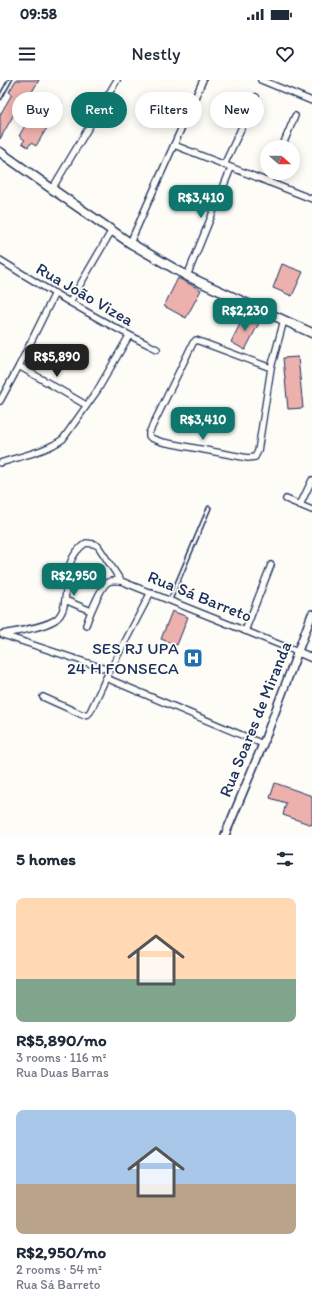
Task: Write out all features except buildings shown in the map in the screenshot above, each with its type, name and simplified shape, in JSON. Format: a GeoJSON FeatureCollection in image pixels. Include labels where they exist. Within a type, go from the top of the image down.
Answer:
{"type":"FeatureCollection","features":[{"type":"Feature","properties":{"kind":"main road"},"geometry":{"type":"LineString","coordinates":[[0,152],[130,243],[188,276],[312,333]]}},
{"type":"Feature","properties":{"kind":"street"},"geometry":{"type":"LineString","coordinates":[[52,189],[117,80]]}},
{"type":"Feature","properties":{"kind":"street"},"geometry":{"type":"LineString","coordinates":[[130,243],[203,80]]}},
{"type":"Feature","properties":{"kind":"street"},"geometry":{"type":"LineString","coordinates":[[261,80],[312,101]]}},
{"type":"Feature","properties":{"kind":"street"},"geometry":{"type":"LineString","coordinates":[[285,140],[294,116]]}},
{"type":"Feature","properties":{"kind":"street"},"geometry":{"type":"LineString","coordinates":[[224,165],[241,128]]}},
{"type":"Feature","properties":{"kind":"street"},"geometry":{"type":"LineString","coordinates":[[174,145],[312,199]]}},
{"type":"Feature","properties":{"kind":"street"},"geometry":{"type":"LineString","coordinates":[[188,276],[230,168]]}},
{"type":"Feature","properties":{"kind":"street"},"geometry":{"type":"LineString","coordinates":[[70,302],[112,230]]}},
{"type":"Feature","properties":{"kind":"street","name":"Rua João Vizea"},"geometry":{"type":"LineString","coordinates":[[0,260],[129,336],[157,349]]}},
{"type":"Feature","properties":{"kind":"street"},"geometry":{"type":"LineString","coordinates":[[0,401],[19,366],[54,293]]}},
{"type":"Feature","properties":{"kind":"street"},"geometry":{"type":"LineString","coordinates":[[271,368],[196,340],[193,343],[149,432],[149,436],[162,442],[248,458],[255,457],[258,451],[271,368],[284,320]]}},
{"type":"Feature","properties":{"kind":"street"},"geometry":{"type":"LineString","coordinates":[[0,463],[30,454],[56,444],[63,439],[97,391],[129,336]]}},
{"type":"Feature","properties":{"kind":"street"},"geometry":{"type":"LineString","coordinates":[[19,366],[86,405]]}},
{"type":"Feature","properties":{"kind":"street"},"geometry":{"type":"LineString","coordinates":[[300,505],[312,480]]}},
{"type":"Feature","properties":{"kind":"street"},"geometry":{"type":"LineString","coordinates":[[286,499],[312,510]]}},
{"type":"Feature","properties":{"kind":"street"},"geometry":{"type":"LineString","coordinates":[[1,634],[48,623],[56,619],[61,614],[65,600],[67,574],[70,561],[75,553],[86,543],[98,546],[121,581]]}},
{"type":"Feature","properties":{"kind":"street"},"geometry":{"type":"LineString","coordinates":[[245,631],[271,565]]}},
{"type":"Feature","properties":{"kind":"street","name":"Rua Sá Barreto"},"geometry":{"type":"LineString","coordinates":[[86,625],[91,611],[105,585],[109,581],[121,581],[312,658]]}},
{"type":"Feature","properties":{"kind":"street"},"geometry":{"type":"LineString","coordinates":[[43,697],[83,715],[90,712],[110,670],[151,592]]}},
{"type":"Feature","properties":{"kind":"street"},"geometry":{"type":"LineString","coordinates":[[65,600],[91,611]]}},
{"type":"Feature","properties":{"kind":"street","name":"Rua Soares de Miranda"},"geometry":{"type":"LineString","coordinates":[[225,835],[263,744],[312,614]]}},
{"type":"Feature","properties":{"kind":"street"},"geometry":{"type":"LineString","coordinates":[[1,634],[110,670]]}},
{"type":"Feature","properties":{"kind":"street"},"geometry":{"type":"LineString","coordinates":[[106,678],[263,744]]}},
{"type":"Feature","properties":{"kind":"lane"},"geometry":{"type":"LineString","coordinates":[[0,98],[10,80]]}},
{"type":"Feature","properties":{"kind":"lane"},"geometry":{"type":"LineString","coordinates":[[170,600],[209,508]]}},
{"type":"Feature","properties":{"kind":"place","name":"SES RJ UPA 24 H FONSECA"},"geometry":{"type":"Point","coordinates":[193,658]}}]}
